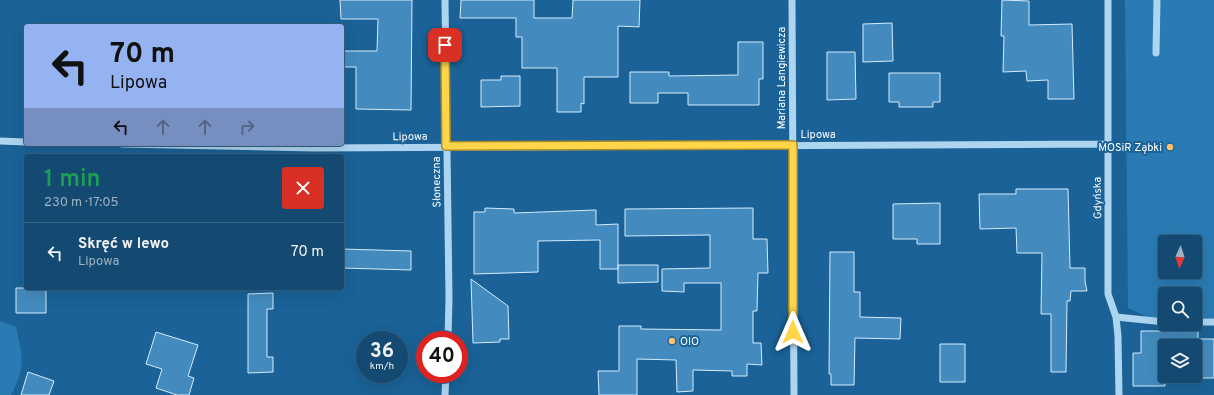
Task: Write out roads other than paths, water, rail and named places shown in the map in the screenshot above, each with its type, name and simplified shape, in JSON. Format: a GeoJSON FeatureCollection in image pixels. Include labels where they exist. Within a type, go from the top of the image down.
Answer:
{"type":"FeatureCollection","features":[{"type":"Feature","properties":{"kind":"street","name":"Słoneczna"},"geometry":{"type":"LineString","coordinates":[[445,0],[448,331]]}},
{"type":"Feature","properties":{"kind":"street","name":"Mariana Langiewicza"},"geometry":{"type":"LineString","coordinates":[[792,0],[794,395]]}},
{"type":"Feature","properties":{"kind":"street","name":"Gdyńska"},"geometry":{"type":"LineString","coordinates":[[1108,0],[1108,294],[1116,317],[1118,336],[1119,395]]}},
{"type":"Feature","properties":{"kind":"street"},"geometry":{"type":"LineString","coordinates":[[1156,53],[1157,0]]}},
{"type":"Feature","properties":{"kind":"street"},"geometry":{"type":"LineString","coordinates":[[0,141],[24,142]]}},
{"type":"Feature","properties":{"kind":"street","name":"Lipowa"},"geometry":{"type":"LineString","coordinates":[[229,146],[315,148],[446,146],[1107,144]]}},
{"type":"Feature","properties":{"kind":"street"},"geometry":{"type":"LineString","coordinates":[[1116,317],[1158,321]]}},
{"type":"Feature","properties":{"kind":"street"},"geometry":{"type":"LineString","coordinates":[[1202,322],[1214,322]]}},
{"type":"Feature","properties":{"kind":"street"},"geometry":{"type":"LineString","coordinates":[[445,395],[446,383]]}},
{"type":"Feature","properties":{"kind":"place","name":"MOSiR Ząbki"},"geometry":{"type":"Point","coordinates":[1170,147]}},
{"type":"Feature","properties":{"kind":"place","name":"OIO"},"geometry":{"type":"Point","coordinates":[672,341]}}]}
